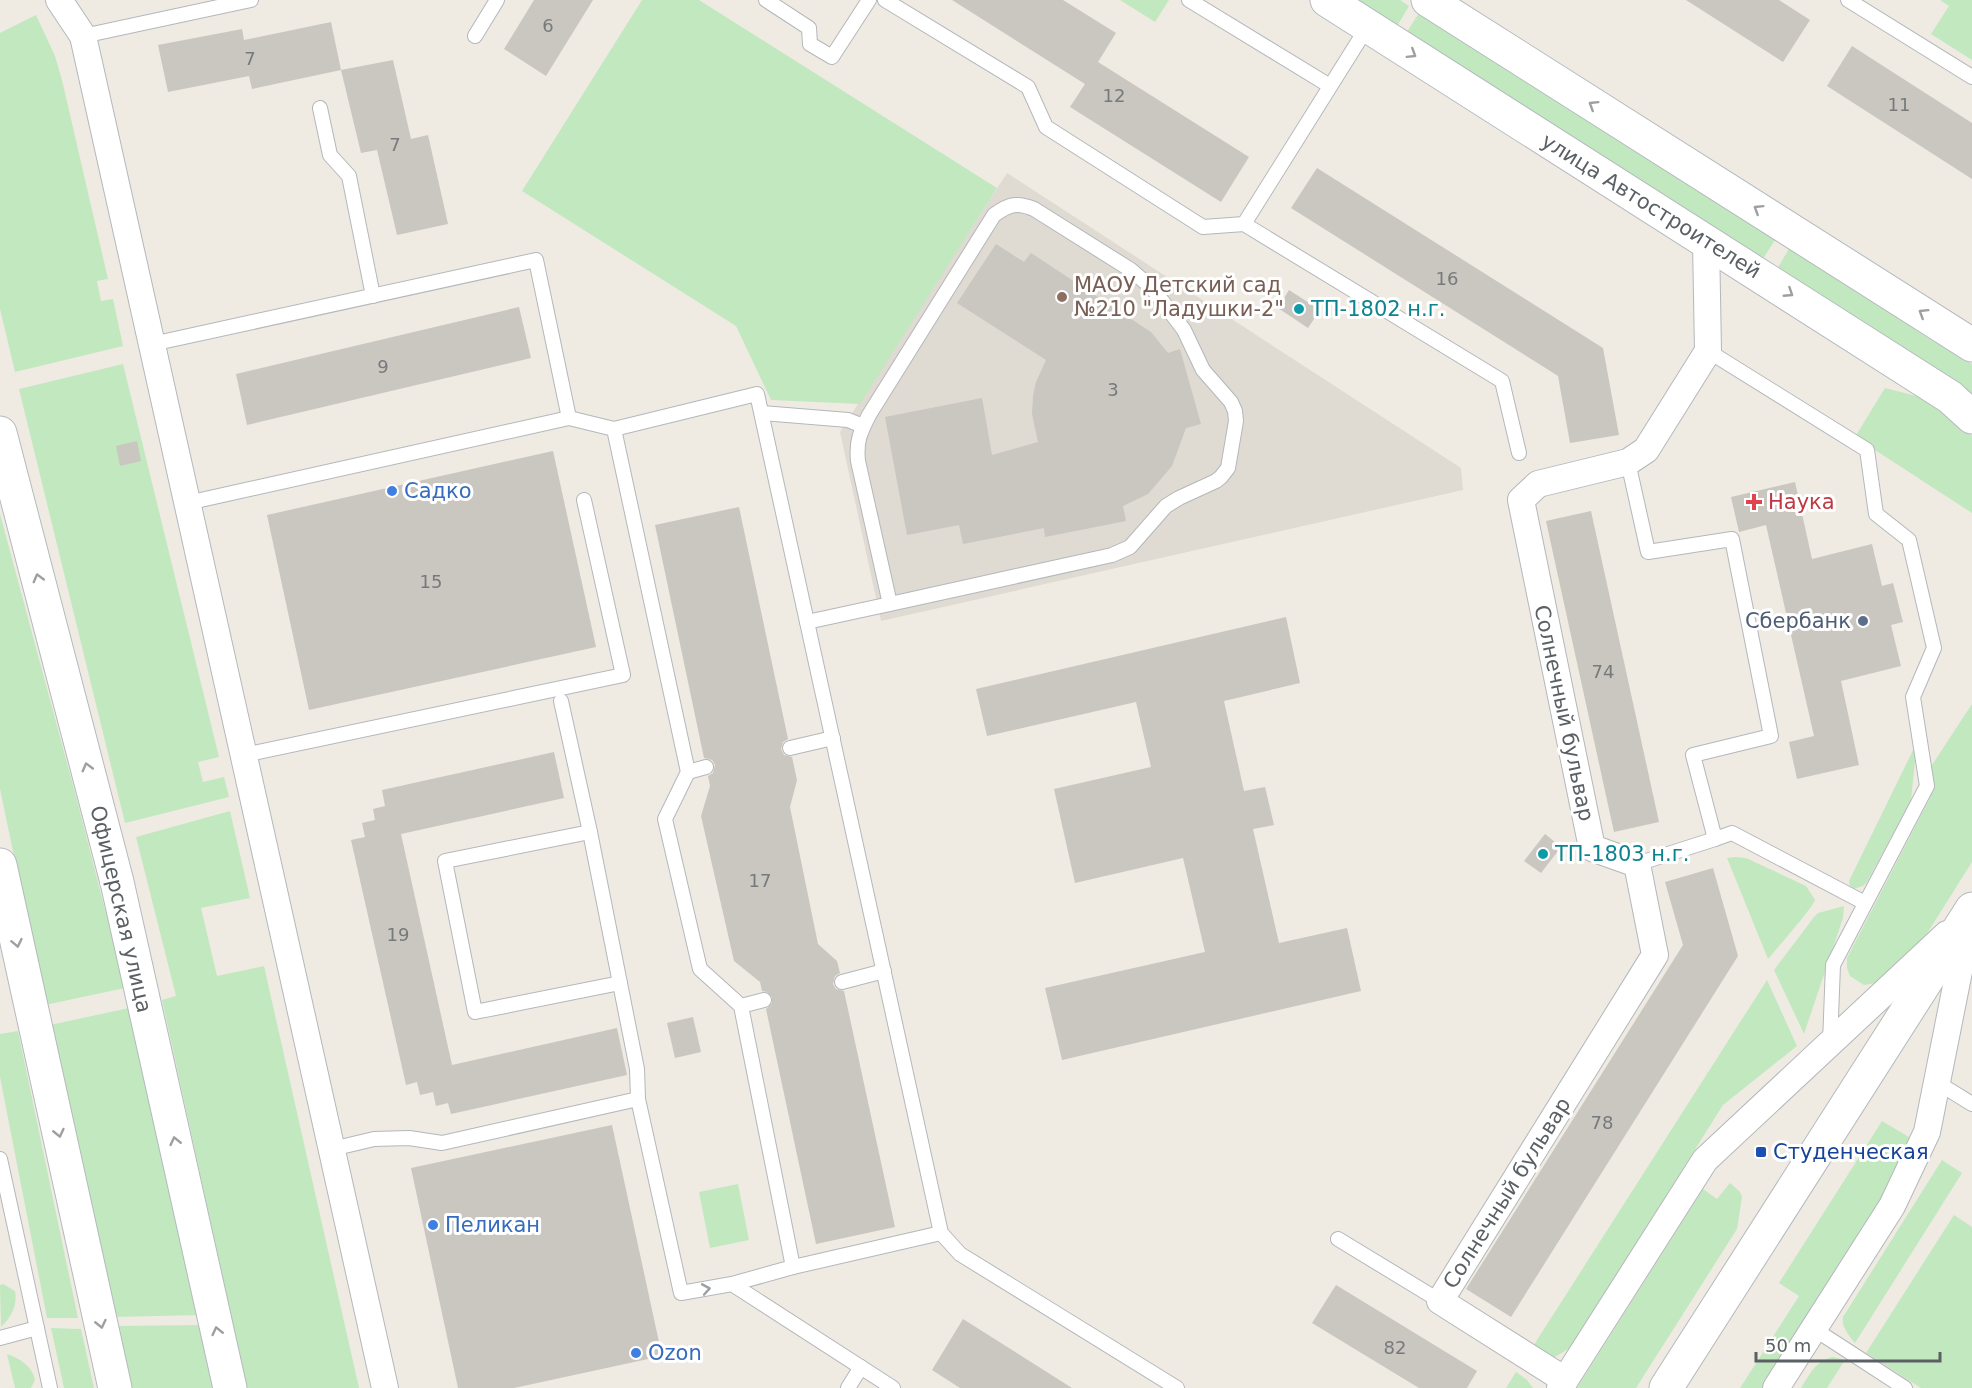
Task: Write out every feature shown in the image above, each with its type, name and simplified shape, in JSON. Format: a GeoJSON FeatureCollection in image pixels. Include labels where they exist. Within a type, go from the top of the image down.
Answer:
{"type":"FeatureCollection","features":[{"type":"Feature","properties":{"kind":"main road","name":"улица Автостроителей"},"geometry":{"type":"LineString","coordinates":[[1327,0],[1950,397],[1972,417]]}},
{"type":"Feature","properties":{"kind":"main road"},"geometry":{"type":"LineString","coordinates":[[1428,0],[1972,345]]}},
{"type":"Feature","properties":{"kind":"main road","name":"Офицерская улица"},"geometry":{"type":"LineString","coordinates":[[0,433],[117,882],[230,1388]]}},
{"type":"Feature","properties":{"kind":"main road"},"geometry":{"type":"LineString","coordinates":[[0,865],[115,1388]]}},
{"type":"Feature","properties":{"kind":"main road"},"geometry":{"type":"LineString","coordinates":[[1666,1388],[1971,910]]}},
{"type":"Feature","properties":{"kind":"street"},"geometry":{"type":"LineString","coordinates":[[59,0],[83,36],[385,1388]]}},
{"type":"Feature","properties":{"kind":"street"},"geometry":{"type":"LineString","coordinates":[[1706,241],[1708,351]]}},
{"type":"Feature","properties":{"kind":"street","name":"Солнечный бульвар"},"geometry":{"type":"LineString","coordinates":[[1563,1384],[1440,1301],[1655,955],[1637,864],[1592,848],[1521,500],[1538,484],[1628,462],[1646,450],[1708,351]]}},
{"type":"Feature","properties":{"kind":"street"},"geometry":{"type":"LineString","coordinates":[[1563,1384],[1705,1160],[1830,1045],[1971,910]]}},
{"type":"Feature","properties":{"kind":"street"},"geometry":{"type":"LineString","coordinates":[[1776,1388],[1892,1206],[1927,1132],[1971,910]]}},
{"type":"Feature","properties":{"kind":"lane"},"geometry":{"type":"LineString","coordinates":[[83,36],[251,0]]}},
{"type":"Feature","properties":{"kind":"lane"},"geometry":{"type":"LineString","coordinates":[[475,36],[497,0]]}},
{"type":"Feature","properties":{"kind":"lane"},"geometry":{"type":"LineString","coordinates":[[766,0],[809,28],[810,44],[832,57],[869,0]]}},
{"type":"Feature","properties":{"kind":"lane"},"geometry":{"type":"LineString","coordinates":[[885,0],[1028,87],[1046,127],[1203,227],[1244,225],[1502,381],[1520,453]]}},
{"type":"Feature","properties":{"kind":"lane"},"geometry":{"type":"LineString","coordinates":[[1189,0],[1330,86]]}},
{"type":"Feature","properties":{"kind":"lane"},"geometry":{"type":"LineString","coordinates":[[1848,0],[1972,77]]}},
{"type":"Feature","properties":{"kind":"lane"},"geometry":{"type":"LineString","coordinates":[[1244,225],[1368,26]]}},
{"type":"Feature","properties":{"kind":"lane"},"geometry":{"type":"LineString","coordinates":[[320,108],[330,155],[349,176],[373,296]]}},
{"type":"Feature","properties":{"kind":"lane"},"geometry":{"type":"LineString","coordinates":[[807,622],[890,604],[1113,555],[1130,547],[1166,506],[1216,481],[1227,468],[1236,421],[1235,411],[1231,402],[1203,370],[1184,330],[1154,289],[1131,270],[1034,209],[1022,204],[1013,204],[994,215],[863,426],[856,446],[890,604]]}},
{"type":"Feature","properties":{"kind":"lane"},"geometry":{"type":"LineString","coordinates":[[152,344],[536,260],[569,418]]}},
{"type":"Feature","properties":{"kind":"lane"},"geometry":{"type":"LineString","coordinates":[[1708,351],[1867,450],[1876,514],[1909,540],[1934,648],[1913,697],[1927,786],[1833,965],[1830,1045]]}},
{"type":"Feature","properties":{"kind":"lane"},"geometry":{"type":"LineString","coordinates":[[187,502],[569,418],[614,429],[757,393],[941,1233],[960,1254],[1177,1388]]}},
{"type":"Feature","properties":{"kind":"lane"},"geometry":{"type":"LineString","coordinates":[[762,413],[848,420],[863,426]]}},
{"type":"Feature","properties":{"kind":"lane"},"geometry":{"type":"LineString","coordinates":[[614,429],[688,772],[665,819],[700,969],[741,1006],[793,1267]]}},
{"type":"Feature","properties":{"kind":"lane"},"geometry":{"type":"LineString","coordinates":[[1628,462],[1648,552],[1732,539],[1771,736],[1693,755],[1715,839]]}},
{"type":"Feature","properties":{"kind":"lane"},"geometry":{"type":"LineString","coordinates":[[244,755],[623,675],[584,500]]}},
{"type":"Feature","properties":{"kind":"lane"},"geometry":{"type":"LineString","coordinates":[[561,701],[590,832],[637,1070],[638,1099],[681,1293],[732,1284],[793,1267],[941,1233]]}},
{"type":"Feature","properties":{"kind":"lane"},"geometry":{"type":"LineString","coordinates":[[790,748],[833,738]]}},
{"type":"Feature","properties":{"kind":"lane"},"geometry":{"type":"LineString","coordinates":[[688,772],[706,767]]}},
{"type":"Feature","properties":{"kind":"lane"},"geometry":{"type":"LineString","coordinates":[[590,832],[445,861],[475,1012],[620,983]]}},
{"type":"Feature","properties":{"kind":"lane"},"geometry":{"type":"LineString","coordinates":[[1637,864],[1732,833],[1865,903]]}},
{"type":"Feature","properties":{"kind":"lane"},"geometry":{"type":"LineString","coordinates":[[842,982],[884,971]]}},
{"type":"Feature","properties":{"kind":"lane"},"geometry":{"type":"LineString","coordinates":[[741,1006],[764,1000]]}},
{"type":"Feature","properties":{"kind":"lane"},"geometry":{"type":"LineString","coordinates":[[1938,1083],[1972,1104]]}},
{"type":"Feature","properties":{"kind":"lane"},"geometry":{"type":"LineString","coordinates":[[332,1149],[374,1139],[409,1138],[442,1143],[638,1099]]}},
{"type":"Feature","properties":{"kind":"lane"},"geometry":{"type":"LineString","coordinates":[[0,1159],[50,1388]]}},
{"type":"Feature","properties":{"kind":"lane"},"geometry":{"type":"LineString","coordinates":[[1338,1239],[1440,1301]]}},
{"type":"Feature","properties":{"kind":"lane"},"geometry":{"type":"LineString","coordinates":[[732,1284],[893,1388]]}},
{"type":"Feature","properties":{"kind":"lane"},"geometry":{"type":"LineString","coordinates":[[0,1338],[37,1329]]}},
{"type":"Feature","properties":{"kind":"lane"},"geometry":{"type":"LineString","coordinates":[[1814,1329],[1905,1388]]}},
{"type":"Feature","properties":{"kind":"lane"},"geometry":{"type":"LineString","coordinates":[[848,1388],[861,1367]]}},
{"type":"Feature","properties":{"kind":"shaded area","name":"МАОУ Детский сад №210 \"Ладушки-2\""},"geometry":{"type":"Polygon","coordinates":[[[1007,173],[1461,468],[1463,490],[881,621],[840,432],[1007,173]]]}},
{"type":"Feature","properties":{"kind":"green space"},"geometry":{"type":"Polygon","coordinates":[[[642,0],[699,0],[997,188],[860,404],[771,400],[736,326],[522,191],[642,0]]]}},
{"type":"Feature","properties":{"kind":"green space"},"geometry":{"type":"Polygon","coordinates":[[[1120,0],[1169,0],[1155,22],[1120,0]]]}},
{"type":"Feature","properties":{"kind":"green space"},"geometry":{"type":"Polygon","coordinates":[[[1352,0],[1400,0],[1409,6],[1396,28],[1352,0]]]}},
{"type":"Feature","properties":{"kind":"green space"},"geometry":{"type":"Polygon","coordinates":[[[1940,0],[1972,0],[1972,60],[1931,34],[1949,6],[1940,0]]]}},
{"type":"Feature","properties":{"kind":"green space"},"geometry":{"type":"Polygon","coordinates":[[[1419,13],[1775,240],[1761,262],[1405,35],[1419,13]]]}},
{"type":"Feature","properties":{"kind":"green space"},"geometry":{"type":"Polygon","coordinates":[[[36,15],[55,56],[62,80],[108,279],[97,281],[101,301],[113,299],[123,346],[15,372],[0,309],[0,33],[36,15]]]}},
{"type":"Feature","properties":{"kind":"green space"},"geometry":{"type":"Polygon","coordinates":[[[1790,247],[1928,338],[1972,364],[1972,401],[1776,271],[1790,247]]]}},
{"type":"Feature","properties":{"kind":"green space"},"geometry":{"type":"Polygon","coordinates":[[[123,364],[219,757],[198,762],[203,782],[224,777],[229,797],[125,823],[19,389],[123,364]]]}},
{"type":"Feature","properties":{"kind":"green space"},"geometry":{"type":"Polygon","coordinates":[[[1885,388],[1932,400],[1972,436],[1972,513],[1855,437],[1885,388]]]}},
{"type":"Feature","properties":{"kind":"green space"},"geometry":{"type":"Polygon","coordinates":[[[0,514],[125,988],[45,1005],[0,789],[0,514]]]}},
{"type":"Feature","properties":{"kind":"green space"},"geometry":{"type":"Polygon","coordinates":[[[1972,704],[1972,862],[1928,932],[1904,961],[1876,983],[1864,985],[1850,976],[1847,958],[1930,798],[1932,790],[1930,768],[1972,704]]]}},
{"type":"Feature","properties":{"kind":"green space"},"geometry":{"type":"Polygon","coordinates":[[[1917,742],[1911,800],[1867,882],[1853,889],[1849,881],[1917,742]]]}},
{"type":"Feature","properties":{"kind":"green space"},"geometry":{"type":"Polygon","coordinates":[[[230,811],[250,898],[201,908],[217,976],[264,966],[359,1388],[247,1388],[162,1000],[176,996],[136,837],[230,811]]]}},
{"type":"Feature","properties":{"kind":"green space"},"geometry":{"type":"Polygon","coordinates":[[[1727,858],[1746,858],[1806,886],[1815,900],[1768,959],[1727,858]]]}},
{"type":"Feature","properties":{"kind":"green space"},"geometry":{"type":"Polygon","coordinates":[[[1844,906],[1843,918],[1804,1034],[1774,970],[1818,913],[1844,906]]]}},
{"type":"Feature","properties":{"kind":"green space"},"geometry":{"type":"Polygon","coordinates":[[[1767,980],[1797,1046],[1723,1105],[1570,1348],[1553,1358],[1530,1351],[1767,980]]]}},
{"type":"Feature","properties":{"kind":"green space"},"geometry":{"type":"Polygon","coordinates":[[[129,1008],[201,1315],[114,1317],[50,1025],[129,1008]]]}},
{"type":"Feature","properties":{"kind":"green space"},"geometry":{"type":"Polygon","coordinates":[[[18,1031],[78,1318],[47,1318],[0,1077],[0,1034],[18,1031]]]}},
{"type":"Feature","properties":{"kind":"green space"},"geometry":{"type":"Polygon","coordinates":[[[1882,1121],[1909,1137],[1882,1207],[1767,1388],[1740,1388],[1799,1296],[1779,1283],[1882,1121]]]}},
{"type":"Feature","properties":{"kind":"green space"},"geometry":{"type":"Polygon","coordinates":[[[1942,1160],[1962,1173],[1855,1343],[1844,1328],[1843,1317],[1942,1160]]]}},
{"type":"Feature","properties":{"kind":"green space"},"geometry":{"type":"Polygon","coordinates":[[[1730,1183],[1742,1197],[1737,1229],[1636,1388],[1577,1388],[1703,1189],[1717,1199],[1730,1183]]]}},
{"type":"Feature","properties":{"kind":"green space"},"geometry":{"type":"Polygon","coordinates":[[[738,1184],[749,1240],[710,1248],[699,1192],[738,1184]]]}},
{"type":"Feature","properties":{"kind":"green space"},"geometry":{"type":"Polygon","coordinates":[[[1954,1215],[1972,1227],[1972,1388],[1921,1388],[1866,1353],[1954,1215]]]}},
{"type":"Feature","properties":{"kind":"green space"},"geometry":{"type":"Polygon","coordinates":[[[3,1284],[15,1291],[15,1306],[1,1327],[0,1285],[3,1284]]]}},
{"type":"Feature","properties":{"kind":"green space"},"geometry":{"type":"Polygon","coordinates":[[[203,1325],[216,1388],[129,1388],[114,1326],[203,1325]]]}},
{"type":"Feature","properties":{"kind":"green space"},"geometry":{"type":"Polygon","coordinates":[[[51,1328],[81,1329],[94,1388],[64,1388],[51,1328]]]}},
{"type":"Feature","properties":{"kind":"green space"},"geometry":{"type":"Polygon","coordinates":[[[7,1354],[29,1367],[35,1380],[31,1388],[15,1388],[7,1354]]]}},
{"type":"Feature","properties":{"kind":"green space"},"geometry":{"type":"Polygon","coordinates":[[[1833,1357],[1845,1360],[1827,1388],[1801,1388],[1818,1364],[1833,1357]]]}},
{"type":"Feature","properties":{"kind":"green space"},"geometry":{"type":"Polygon","coordinates":[[[1516,1372],[1527,1380],[1533,1388],[1506,1388],[1516,1372]]]}},
{"type":"Feature","properties":{"kind":"building"},"geometry":{"type":"Polygon","coordinates":[[[534,0],[593,0],[546,76],[504,49],[534,0]]]}},
{"type":"Feature","properties":{"kind":"building"},"geometry":{"type":"Polygon","coordinates":[[[952,0],[1063,0],[1116,33],[1098,62],[1249,157],[1221,202],[1070,107],[1085,84],[952,0]]]}},
{"type":"Feature","properties":{"kind":"building"},"geometry":{"type":"Polygon","coordinates":[[[1686,0],[1779,0],[1810,20],[1783,62],[1686,0]]]}},
{"type":"Feature","properties":{"kind":"building"},"geometry":{"type":"Polygon","coordinates":[[[331,22],[341,70],[252,89],[249,76],[168,92],[158,45],[242,29],[244,40],[331,22]]]}},
{"type":"Feature","properties":{"kind":"building"},"geometry":{"type":"Polygon","coordinates":[[[1852,46],[1972,123],[1972,179],[1827,86],[1852,46]]]}},
{"type":"Feature","properties":{"kind":"building"},"geometry":{"type":"Polygon","coordinates":[[[393,60],[411,139],[428,135],[448,224],[397,235],[377,150],[361,153],[341,70],[393,60]]]}},
{"type":"Feature","properties":{"kind":"building"},"geometry":{"type":"Polygon","coordinates":[[[1317,168],[1603,348],[1619,435],[1570,443],[1558,376],[1291,208],[1317,168]]]}},
{"type":"Feature","properties":{"kind":"building"},"geometry":{"type":"Polygon","coordinates":[[[996,244],[1024,262],[1031,253],[1151,332],[1168,353],[1180,349],[1201,424],[1186,428],[1172,466],[1148,494],[1123,506],[1126,521],[1045,537],[1044,528],[963,544],[959,525],[907,535],[885,417],[982,398],[992,455],[1038,442],[1032,414],[1033,396],[1036,382],[1046,360],[957,303],[996,244]]]}},
{"type":"Feature","properties":{"kind":"building","name":"ТП-1802 н.г."},"geometry":{"type":"Polygon","coordinates":[[[1289,290],[1320,310],[1308,328],[1278,308],[1289,290]]]}},
{"type":"Feature","properties":{"kind":"building"},"geometry":{"type":"Polygon","coordinates":[[[519,307],[531,358],[247,425],[236,374],[519,307]]]}},
{"type":"Feature","properties":{"kind":"building"},"geometry":{"type":"Polygon","coordinates":[[[137,441],[141,461],[120,466],[116,446],[137,441]]]}},
{"type":"Feature","properties":{"kind":"building"},"geometry":{"type":"Polygon","coordinates":[[[553,451],[596,647],[309,710],[267,515],[553,451]]]}},
{"type":"Feature","properties":{"kind":"building"},"geometry":{"type":"Polygon","coordinates":[[[1795,482],[1812,559],[1872,544],[1882,586],[1893,583],[1903,622],[1891,625],[1901,666],[1841,681],[1859,765],[1797,779],[1789,742],[1814,736],[1766,525],[1739,532],[1731,497],[1795,482]]]}},
{"type":"Feature","properties":{"kind":"building"},"geometry":{"type":"Polygon","coordinates":[[[739,507],[788,739],[783,742],[781,749],[784,755],[792,757],[797,780],[790,807],[818,944],[837,961],[840,973],[835,976],[833,984],[836,989],[844,991],[895,1227],[816,1244],[766,1009],[772,1003],[772,997],[762,991],[760,982],[734,961],[701,816],[710,786],[708,776],[713,773],[715,765],[712,760],[704,758],[655,525],[739,507]]]}},
{"type":"Feature","properties":{"kind":"building"},"geometry":{"type":"Polygon","coordinates":[[[1591,511],[1659,822],[1614,832],[1546,521],[1591,511]]]}},
{"type":"Feature","properties":{"kind":"building"},"geometry":{"type":"Polygon","coordinates":[[[1286,617],[1300,683],[1224,701],[1244,791],[1265,787],[1274,825],[1253,829],[1279,943],[1347,928],[1361,991],[1062,1060],[1045,988],[1205,952],[1183,858],[1075,883],[1054,789],[1151,767],[1136,702],[987,736],[976,689],[1286,617]]]}},
{"type":"Feature","properties":{"kind":"building"},"geometry":{"type":"Polygon","coordinates":[[[554,752],[564,798],[401,834],[452,1065],[617,1028],[627,1075],[451,1114],[448,1103],[436,1106],[433,1092],[420,1095],[417,1082],[406,1085],[351,840],[365,837],[362,823],[375,820],[373,809],[385,806],[382,790],[554,752]]]}},
{"type":"Feature","properties":{"kind":"building","name":"ТП-1803 н.г."},"geometry":{"type":"Polygon","coordinates":[[[1545,834],[1561,847],[1541,873],[1524,861],[1545,834]]]}},
{"type":"Feature","properties":{"kind":"building"},"geometry":{"type":"Polygon","coordinates":[[[1713,868],[1738,956],[1511,1317],[1466,1289],[1683,945],[1665,882],[1713,868]]]}},
{"type":"Feature","properties":{"kind":"building"},"geometry":{"type":"Polygon","coordinates":[[[693,1017],[701,1052],[675,1058],[667,1023],[693,1017]]]}},
{"type":"Feature","properties":{"kind":"building"},"geometry":{"type":"Polygon","coordinates":[[[612,1125],[662,1356],[514,1388],[458,1388],[411,1168],[612,1125]]]}},
{"type":"Feature","properties":{"kind":"building"},"geometry":{"type":"Polygon","coordinates":[[[1336,1285],[1477,1371],[1467,1388],[1419,1388],[1312,1323],[1336,1285]]]}},
{"type":"Feature","properties":{"kind":"building"},"geometry":{"type":"Polygon","coordinates":[[[963,1319],[1072,1388],[960,1388],[932,1370],[963,1319]]]}},
{"type":"Feature","properties":{"kind":"place","name":"МАОУ Детский сад №210 \"Ладушки-2\""},"geometry":{"type":"Point","coordinates":[1062,297]}},
{"type":"Feature","properties":{"kind":"place","name":"ТП-1802 н.г."},"geometry":{"type":"Point","coordinates":[1299,309]}},
{"type":"Feature","properties":{"kind":"place","name":"Садко"},"geometry":{"type":"Point","coordinates":[392,491]}},
{"type":"Feature","properties":{"kind":"place","name":"Наука"},"geometry":{"type":"Point","coordinates":[1754,502]}},
{"type":"Feature","properties":{"kind":"place","name":"Сбербанк"},"geometry":{"type":"Point","coordinates":[1863,621]}},
{"type":"Feature","properties":{"kind":"place","name":"ТП-1803 н.г."},"geometry":{"type":"Point","coordinates":[1543,854]}},
{"type":"Feature","properties":{"kind":"place","name":"Студенческая"},"geometry":{"type":"Point","coordinates":[1761,1152]}},
{"type":"Feature","properties":{"kind":"place","name":"Пеликан"},"geometry":{"type":"Point","coordinates":[433,1225]}},
{"type":"Feature","properties":{"kind":"place","name":"Ozon"},"geometry":{"type":"Point","coordinates":[636,1353]}}]}
